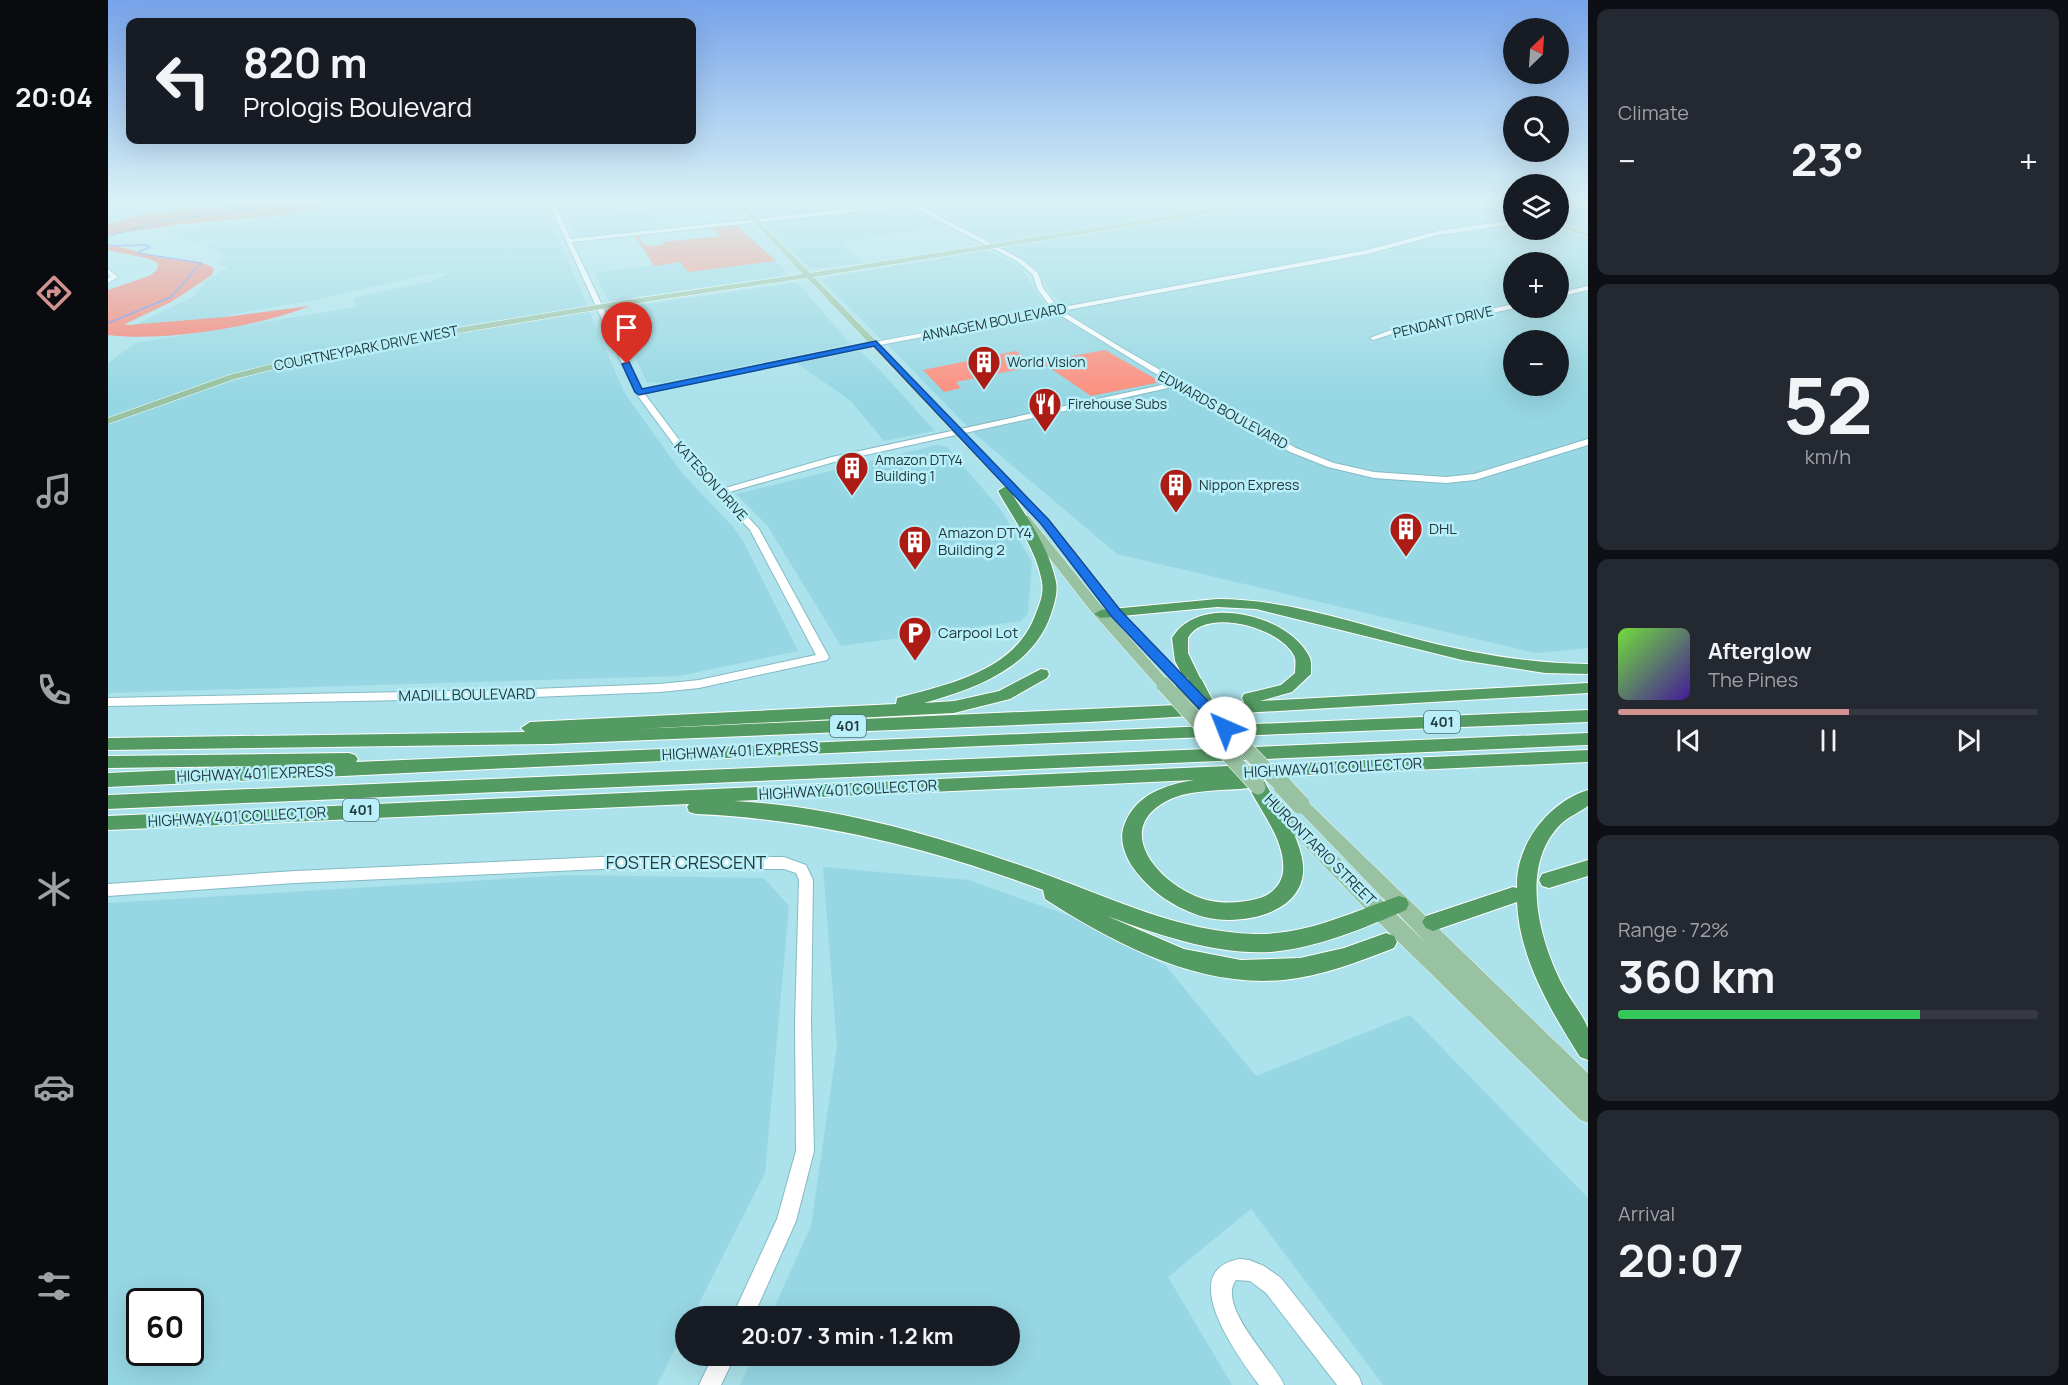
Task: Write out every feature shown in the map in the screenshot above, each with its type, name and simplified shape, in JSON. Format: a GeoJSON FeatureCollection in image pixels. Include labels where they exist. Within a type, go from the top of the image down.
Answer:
{"type":"FeatureCollection","features":[{"type":"Feature","properties":{"kind":"highway"},"geometry":{"type":"LineString","coordinates":[[805,713],[903,702],[944,692],[991,671],[1028,642],[1042,622],[1050,583],[1037,548],[1004,491]]}},
{"type":"Feature","properties":{"kind":"highway"},"geometry":{"type":"LineString","coordinates":[[1109,614],[1191,604],[1253,604],[1481,659],[1556,668],[1588,669]]}},
{"type":"Feature","properties":{"kind":"highway"},"geometry":{"type":"LineString","coordinates":[[1089,716],[1136,708],[1271,695],[1287,690],[1301,681],[1305,661],[1290,641],[1272,629],[1241,619],[1211,618],[1196,622],[1180,635],[1178,646],[1189,684],[1210,712]]}},
{"type":"Feature","properties":{"kind":"highway"},"geometry":{"type":"LineString","coordinates":[[363,740],[805,713],[954,707],[1004,694],[1041,674]]}},
{"type":"Feature","properties":{"kind":"highway","name":"401"},"geometry":{"type":"LineString","coordinates":[[108,744],[551,738],[1089,716],[1588,688]]}},
{"type":"Feature","properties":{"kind":"highway"},"geometry":{"type":"LineString","coordinates":[[1297,727],[1588,705]]}},
{"type":"Feature","properties":{"kind":"highway","name":"HIGHWAY 401 EXPRESS"},"geometry":{"type":"LineString","coordinates":[[108,780],[1588,716]]}},
{"type":"Feature","properties":{"kind":"highway","name":"HIGHWAY 401 EXPRESS"},"geometry":{"type":"LineString","coordinates":[[108,802],[1588,739]]}},
{"type":"Feature","properties":{"kind":"highway","name":"HIGHWAY 401 COLLECTOR"},"geometry":{"type":"LineString","coordinates":[[108,823],[419,807],[542,805],[1588,756]]}},
{"type":"Feature","properties":{"kind":"highway"},"geometry":{"type":"LineString","coordinates":[[108,762],[420,759],[451,765]]}},
{"type":"Feature","properties":{"kind":"highway"},"geometry":{"type":"LineString","coordinates":[[1258,787],[1271,805],[1289,849],[1293,866],[1292,880],[1286,891],[1276,901],[1258,909],[1222,912],[1180,899],[1163,889],[1149,876],[1132,849],[1132,822],[1141,809],[1168,793],[1311,775],[1326,768]]}},
{"type":"Feature","properties":{"kind":"highway"},"geometry":{"type":"LineString","coordinates":[[1588,797],[1561,815],[1543,836],[1531,862],[1526,897],[1530,928],[1540,961],[1555,994],[1588,1049]]}},
{"type":"Feature","properties":{"kind":"highway"},"geometry":{"type":"LineString","coordinates":[[542,805],[707,807],[788,813],[863,826],[916,839],[1023,874],[1173,930],[1220,940],[1255,943],[1288,941],[1390,908]]}},
{"type":"Feature","properties":{"kind":"highway"},"geometry":{"type":"LineString","coordinates":[[1549,880],[1588,868]]}},
{"type":"Feature","properties":{"kind":"highway"},"geometry":{"type":"LineString","coordinates":[[1023,874],[1076,909],[1116,929],[1170,952],[1227,968],[1271,971],[1290,969],[1343,958],[1386,942]]}},
{"type":"Feature","properties":{"kind":"highway"},"geometry":{"type":"LineString","coordinates":[[1433,922],[1513,895]]}},
{"type":"Feature","properties":{"kind":"main road","name":"HURONTARIO STREET"},"geometry":{"type":"LineString","coordinates":[[792,266],[876,344],[1109,614],[1164,685],[1258,787]]}},
{"type":"Feature","properties":{"kind":"main road","name":"HURONTARIO STREET"},"geometry":{"type":"LineString","coordinates":[[794,266],[864,346],[1045,522],[1109,614],[1189,684]]}},
{"type":"Feature","properties":{"kind":"main road","name":"COURTNEYPARK DRIVE WEST"},"geometry":{"type":"LineString","coordinates":[[108,421],[284,362],[410,336],[873,266]]}},
{"type":"Feature","properties":{"kind":"main road","name":"HURONTARIO STREET"},"geometry":{"type":"LineString","coordinates":[[1210,712],[1300,804],[1390,908],[1588,1112]]}},
{"type":"Feature","properties":{"kind":"main road","name":"HURONTARIO STREET"},"geometry":{"type":"LineString","coordinates":[[1271,805],[1390,908],[1588,1088]]}},
{"type":"Feature","properties":{"kind":"street","name":"KATESON DRIVE"},"geometry":{"type":"LineString","coordinates":[[581,266],[639,392],[689,459],[760,538],[823,657]]}},
{"type":"Feature","properties":{"kind":"street","name":"EDWARDS BOULEVARD"},"geometry":{"type":"LineString","coordinates":[[1025,266],[1036,274],[1040,288],[1056,310],[1177,384],[1293,450],[1331,465],[1374,475],[1416,480],[1475,477],[1588,442]]}},
{"type":"Feature","properties":{"kind":"street","name":"ANNAGEM BOULEVARD"},"geometry":{"type":"LineString","coordinates":[[639,392],[864,346],[1293,266]]}},
{"type":"Feature","properties":{"kind":"street"},"geometry":{"type":"LineString","coordinates":[[108,271],[115,277],[108,281]]}},
{"type":"Feature","properties":{"kind":"street"},"geometry":{"type":"LineString","coordinates":[[1569,292],[1588,288]]}},
{"type":"Feature","properties":{"kind":"street","name":"PENDANT DRIVE"},"geometry":{"type":"LineString","coordinates":[[1373,339],[1396,330],[1503,308]]}},
{"type":"Feature","properties":{"kind":"street"},"geometry":{"type":"LineString","coordinates":[[720,492],[832,460],[1177,384]]}},
{"type":"Feature","properties":{"kind":"street","name":"MADILL BOULEVARD"},"geometry":{"type":"LineString","coordinates":[[108,702],[507,694],[660,688],[699,684],[823,657]]}},
{"type":"Feature","properties":{"kind":"street","name":"FOSTER CRESCENT"},"geometry":{"type":"LineString","coordinates":[[108,890],[295,877],[601,863],[784,863],[797,867],[806,880],[803,1023],[805,1151],[786,1221],[747,1306]]}},
{"type":"Feature","properties":{"kind":"street"},"geometry":{"type":"LineString","coordinates":[[1273,1385],[1244,1345],[1224,1308],[1222,1280],[1228,1273],[1237,1270],[1258,1274],[1275,1287],[1351,1385]]}},
{"type":"Feature","properties":{"kind":"street"},"geometry":{"type":"LineString","coordinates":[[710,1385],[719,1366]]}},
{"type":"Feature","properties":{"kind":"shaded area"},"geometry":{"type":"Polygon","coordinates":[[[158,266],[209,266],[214,268],[212,275],[171,302],[125,324],[225,317],[310,306],[264,320],[210,331],[131,337],[108,335],[108,290],[149,276],[157,270],[158,266]]]}},
{"type":"Feature","properties":{"kind":"shaded area"},"geometry":{"type":"Polygon","coordinates":[[[222,266],[570,266],[625,394],[682,473],[734,528],[744,543],[798,651],[679,676],[108,693],[108,363],[135,343],[357,307],[354,298],[435,280],[450,273],[427,274],[220,319],[133,326],[194,296],[208,279],[228,268],[222,266]]]}},
{"type":"Feature","properties":{"kind":"shaded area"},"geometry":{"type":"Polygon","coordinates":[[[652,266],[683,266],[688,272],[739,266],[780,266],[787,275],[608,301],[595,273],[652,266]]]}},
{"type":"Feature","properties":{"kind":"shaded area"},"geometry":{"type":"Polygon","coordinates":[[[683,266],[739,266],[688,272],[683,266]]]}},
{"type":"Feature","properties":{"kind":"shaded area"},"geometry":{"type":"Polygon","coordinates":[[[807,266],[841,266],[811,269],[807,266]]]}},
{"type":"Feature","properties":{"kind":"shaded area"},"geometry":{"type":"Polygon","coordinates":[[[898,266],[1017,266],[1022,269],[1047,308],[881,339],[823,281],[829,277],[898,266]]]}},
{"type":"Feature","properties":{"kind":"shaded area"},"geometry":{"type":"Polygon","coordinates":[[[1032,266],[1503,266],[1503,318],[1569,318],[1569,266],[1588,266],[1588,648],[1536,653],[1117,554],[976,435],[887,344],[1070,311],[1051,294],[1039,271],[1032,266]]]}},
{"type":"Feature","properties":{"kind":"shaded area"},"geometry":{"type":"Polygon","coordinates":[[[799,284],[850,344],[661,383],[647,382],[612,309],[799,284]]]}},
{"type":"Feature","properties":{"kind":"shaded area"},"geometry":{"type":"Polygon","coordinates":[[[1105,350],[1161,382],[1091,396],[1047,366],[1041,365],[956,382],[961,388],[944,392],[923,370],[1016,351],[1033,363],[1105,350]]]}},
{"type":"Feature","properties":{"kind":"shaded area"},"geometry":{"type":"Polygon","coordinates":[[[860,351],[935,431],[884,441],[851,401],[797,363],[860,351]]]}},
{"type":"Feature","properties":{"kind":"shaded area"},"geometry":{"type":"Polygon","coordinates":[[[937,445],[947,447],[1001,510],[1032,562],[1028,613],[1021,621],[841,646],[767,525],[736,494],[937,445]]]}},
{"type":"Feature","properties":{"kind":"shaded area"},"geometry":{"type":"Polygon","coordinates":[[[823,867],[968,880],[1078,919],[1166,966],[1256,1076],[1410,1015],[1588,1198],[1588,1385],[1383,1385],[1251,1209],[1168,1277],[1232,1385],[740,1385],[749,1366],[1020,1366],[1020,1306],[775,1306],[811,1226],[837,1046],[823,867]]]}},
{"type":"Feature","properties":{"kind":"shaded area"},"geometry":{"type":"Polygon","coordinates":[[[569,875],[764,878],[789,906],[765,1173],[698,1306],[675,1306],[675,1349],[657,1385],[108,1385],[108,903],[569,875]]]}},
{"type":"Feature","properties":{"kind":"waterway"},"geometry":{"type":"LineString","coordinates":[[108,323],[171,297],[199,266]]}},
{"type":"Feature","properties":{"kind":"place","name":"World Vision"},"geometry":{"type":"Point","coordinates":[984,391]}},
{"type":"Feature","properties":{"kind":"place","name":"Firehouse Subs"},"geometry":{"type":"Point","coordinates":[1045,433]}},
{"type":"Feature","properties":{"kind":"place","name":"Amazon DTY4 Building 1"},"geometry":{"type":"Point","coordinates":[852,497]}},
{"type":"Feature","properties":{"kind":"place","name":"Nippon Express"},"geometry":{"type":"Point","coordinates":[1176,514]}},
{"type":"Feature","properties":{"kind":"place","name":"DHL"},"geometry":{"type":"Point","coordinates":[1406,558]}},
{"type":"Feature","properties":{"kind":"place","name":"Amazon DTY4 Building 2"},"geometry":{"type":"Point","coordinates":[915,571]}},
{"type":"Feature","properties":{"kind":"place","name":"Carpool Lot"},"geometry":{"type":"Point","coordinates":[915,662]}},
{"type":"Feature","properties":{"kind":"route"},"geometry":{"type":"LineString","coordinates":[[627,364],[639,392],[876,344],[1045,522],[1117,614],[1225,728]]}}]}
